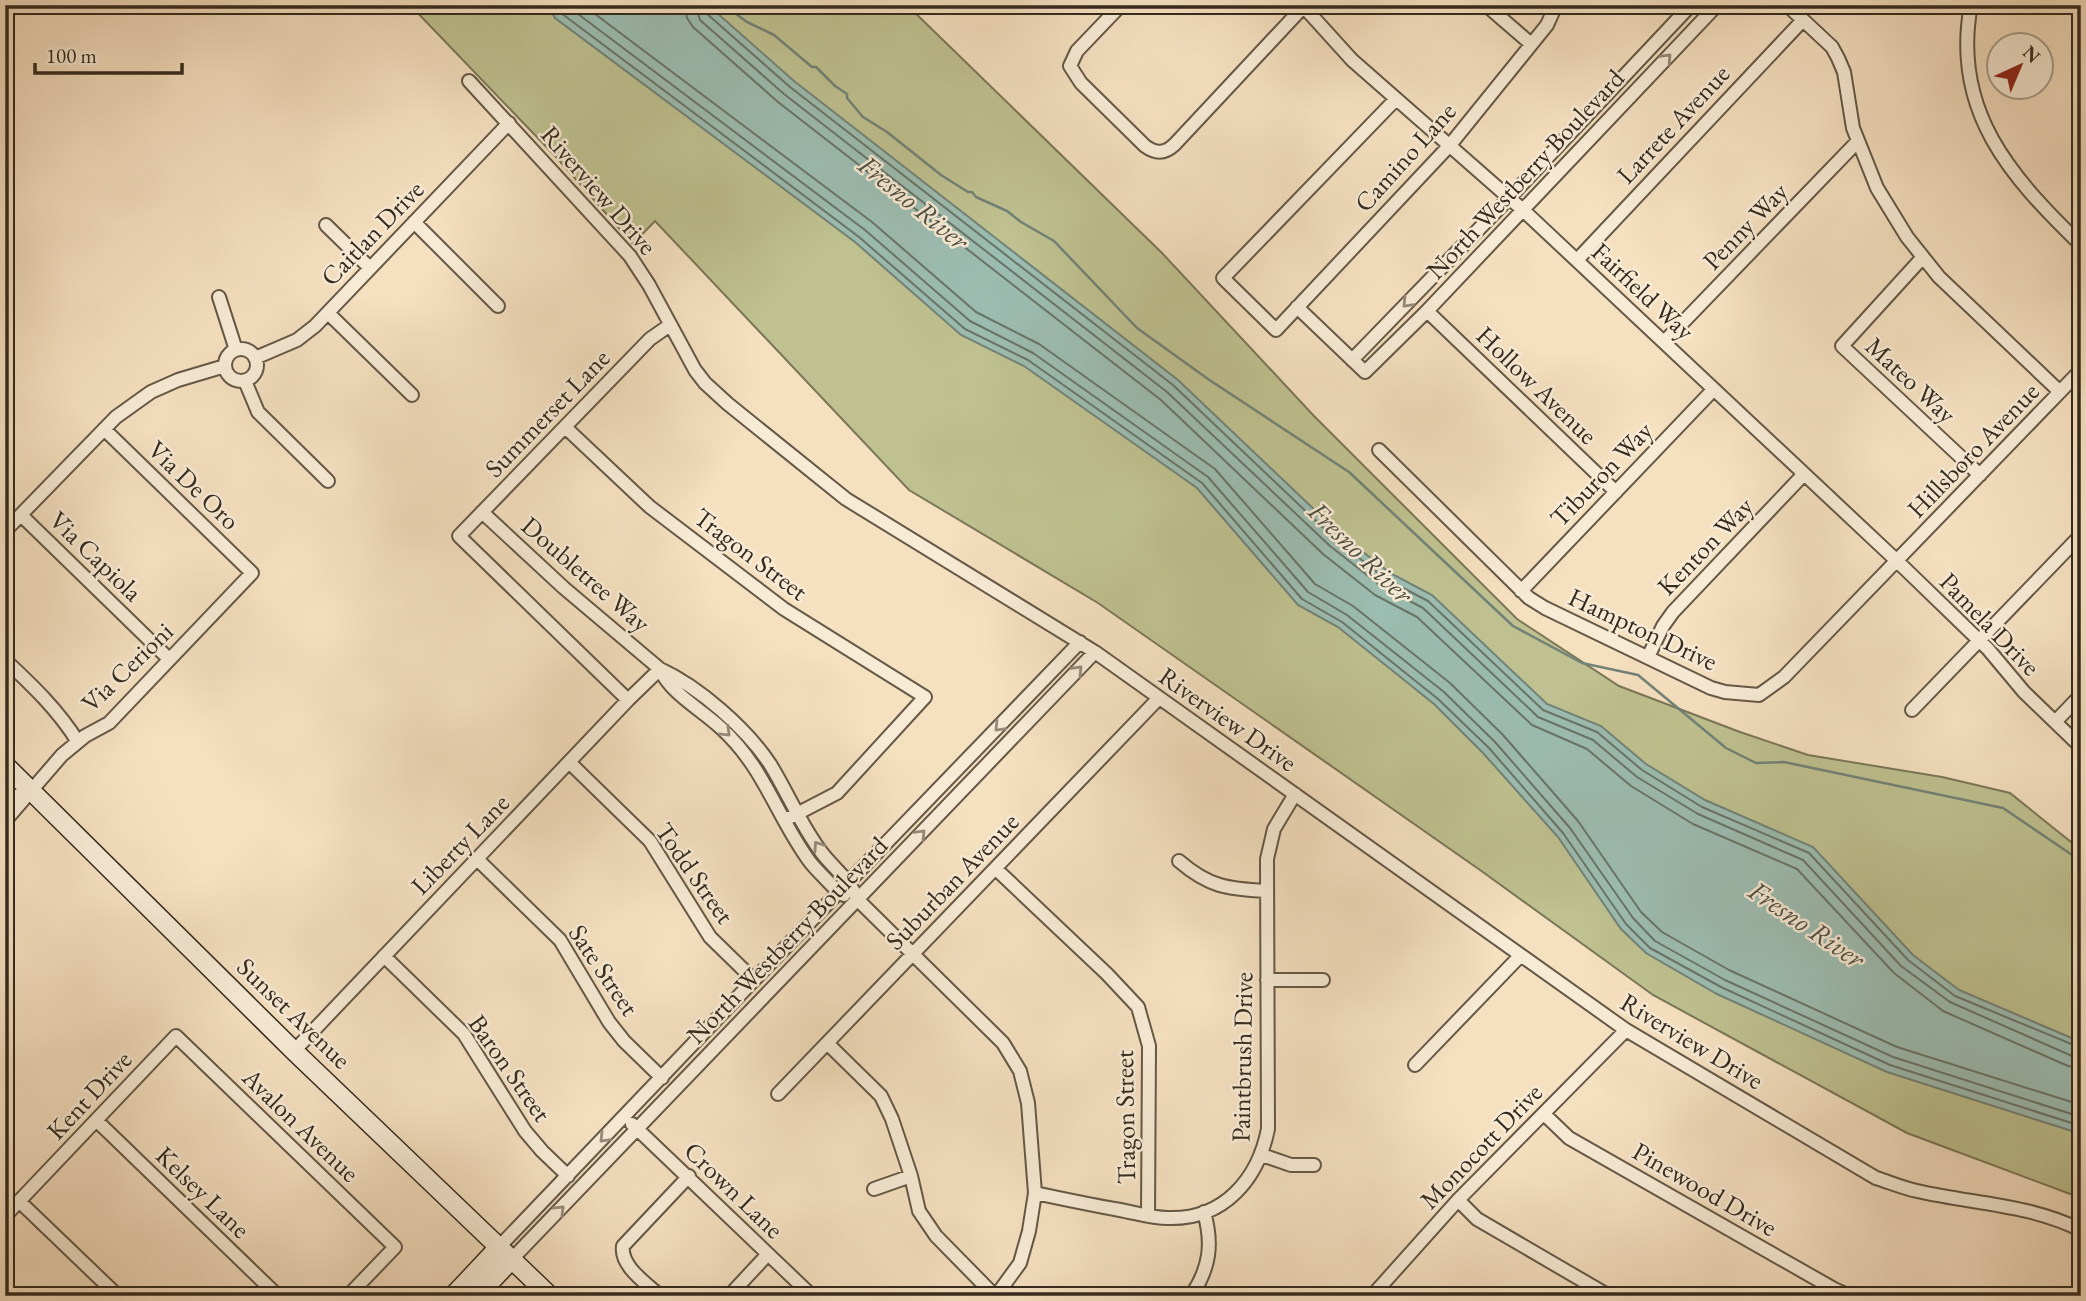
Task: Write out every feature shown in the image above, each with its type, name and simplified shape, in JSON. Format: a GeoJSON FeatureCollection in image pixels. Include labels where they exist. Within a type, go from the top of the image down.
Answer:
{"type":"FeatureCollection","features":[{"type":"Feature","properties":{"kind":"main road","name":"Sunset Avenue"},"geometry":{"type":"LineString","coordinates":[[5,765],[295,1051],[550,1296]]}},
{"type":"Feature","properties":{"kind":"main road"},"geometry":{"type":"LineString","coordinates":[[453,1296],[505,1253]]}},
{"type":"Feature","properties":{"kind":"main road"},"geometry":{"type":"LineString","coordinates":[[477,1296],[505,1253]]}},
{"type":"Feature","properties":{"kind":"street"},"geometry":{"type":"LineString","coordinates":[[1121,5],[1077,51],[1070,66],[1081,83],[1145,146],[1161,152],[1175,145],[1305,6]]}},
{"type":"Feature","properties":{"kind":"street"},"geometry":{"type":"LineString","coordinates":[[1486,5],[1531,44]]}},
{"type":"Feature","properties":{"kind":"street","name":"Camino Lane"},"geometry":{"type":"LineString","coordinates":[[1396,99],[1223,278],[1276,330],[1450,145],[1547,25],[1556,5]]}},
{"type":"Feature","properties":{"kind":"street","name":"North Westberry Boulevard"},"geometry":{"type":"LineString","coordinates":[[1691,5],[1352,360],[1365,372],[1427,311],[1717,5]]}},
{"type":"Feature","properties":{"kind":"street"},"geometry":{"type":"LineString","coordinates":[[1787,5],[1832,47],[1838,58],[1844,72],[1853,128],[1858,141],[1877,188],[1907,237],[1939,277],[2060,392]]}},
{"type":"Feature","properties":{"kind":"street"},"geometry":{"type":"LineString","coordinates":[[1971,5],[1968,65],[1973,92],[1984,123],[2017,179],[2081,245]]}},
{"type":"Feature","properties":{"kind":"street","name":"Fairfield Way"},"geometry":{"type":"LineString","coordinates":[[1305,6],[1352,60],[1524,209],[1897,561]]}},
{"type":"Feature","properties":{"kind":"street","name":"Larrete Avenue"},"geometry":{"type":"LineString","coordinates":[[1577,260],[1803,20]]}},
{"type":"Feature","properties":{"kind":"street","name":"Riverview Drive"},"geometry":{"type":"LineString","coordinates":[[469,81],[630,256],[649,285],[695,370],[716,395],[846,499],[1095,652],[1626,1030],[1875,1178],[1916,1191],[2034,1211],[2057,1218],[2081,1230]]}},
{"type":"Feature","properties":{"kind":"street","name":"Caitlan Drive"},"geometry":{"type":"LineString","coordinates":[[255,358],[297,340],[328,313],[509,122]]}},
{"type":"Feature","properties":{"kind":"street","name":"Penny Way"},"geometry":{"type":"LineString","coordinates":[[1664,342],[1858,141]]}},
{"type":"Feature","properties":{"kind":"street"},"geometry":{"type":"LineString","coordinates":[[414,222],[498,306]]}},
{"type":"Feature","properties":{"kind":"street"},"geometry":{"type":"LineString","coordinates":[[327,225],[370,268]]}},
{"type":"Feature","properties":{"kind":"street","name":"Mateo Way"},"geometry":{"type":"LineString","coordinates":[[1923,257],[1842,346],[1980,475]]}},
{"type":"Feature","properties":{"kind":"street"},"geometry":{"type":"LineString","coordinates":[[219,298],[236,350]]}},
{"type":"Feature","properties":{"kind":"street"},"geometry":{"type":"LineString","coordinates":[[1297,307],[1352,360]]}},
{"type":"Feature","properties":{"kind":"street","name":"Hollow Avenue"},"geometry":{"type":"LineString","coordinates":[[1427,311],[1616,492]]}},
{"type":"Feature","properties":{"kind":"street"},"geometry":{"type":"LineString","coordinates":[[328,313],[412,395]]}},
{"type":"Feature","properties":{"kind":"street","name":"Summerset Lane"},"geometry":{"type":"LineString","coordinates":[[628,699],[459,536],[650,339],[670,326]]}},
{"type":"Feature","properties":{"kind":"street"},"geometry":{"type":"LineString","coordinates":[[236,350],[249,351],[255,358],[256,370],[252,377],[245,381],[231,378],[225,366],[228,356],[236,350]]}},
{"type":"Feature","properties":{"kind":"street"},"geometry":{"type":"LineString","coordinates":[[5,531],[116,417],[151,392],[178,380],[225,366]]}},
{"type":"Feature","properties":{"kind":"street","name":"Hillsboro Avenue"},"geometry":{"type":"LineString","coordinates":[[1897,561],[2081,370]]}},
{"type":"Feature","properties":{"kind":"street"},"geometry":{"type":"LineString","coordinates":[[245,381],[258,412],[328,481]]}},
{"type":"Feature","properties":{"kind":"street","name":"Tiburon Way"},"geometry":{"type":"LineString","coordinates":[[1521,591],[1714,389]]}},
{"type":"Feature","properties":{"kind":"street","name":"Tragon Street"},"geometry":{"type":"LineString","coordinates":[[565,427],[650,507],[783,609],[925,697],[837,793],[791,817]]}},
{"type":"Feature","properties":{"kind":"street","name":"Via De Oro"},"geometry":{"type":"LineString","coordinates":[[104,429],[251,573]]}},
{"type":"Feature","properties":{"kind":"street","name":"Hampton Drive"},"geometry":{"type":"LineString","coordinates":[[1379,450],[1521,591],[1545,608],[1718,690],[1759,695],[1784,677],[1897,561]]}},
{"type":"Feature","properties":{"kind":"street","name":"Kenton Way"},"geometry":{"type":"LineString","coordinates":[[1648,657],[1662,626],[1673,612],[1804,474]]}},
{"type":"Feature","properties":{"kind":"street","name":"Doubletree Way"},"geometry":{"type":"LineString","coordinates":[[482,512],[564,588],[660,669],[666,682],[742,748],[791,817],[850,882],[858,900],[1003,1043],[1020,1071],[1028,1103],[1035,1193],[1020,1263],[995,1296]]}},
{"type":"Feature","properties":{"kind":"street","name":"Via Capiola"},"geometry":{"type":"LineString","coordinates":[[21,514],[169,659]]}},
{"type":"Feature","properties":{"kind":"street"},"geometry":{"type":"LineString","coordinates":[[1912,710],[2081,535]]}},
{"type":"Feature","properties":{"kind":"street","name":"Pamela Drive"},"geometry":{"type":"LineString","coordinates":[[1897,561],[2081,747]]}},
{"type":"Feature","properties":{"kind":"street","name":"Via Cerioni"},"geometry":{"type":"LineString","coordinates":[[5,821],[30,790],[78,742],[109,723],[251,573]]}},
{"type":"Feature","properties":{"kind":"street","name":"North Westberry Boulevard"},"geometry":{"type":"LineString","coordinates":[[505,1253],[568,1176],[1080,642]]}},
{"type":"Feature","properties":{"kind":"street","name":"North Westberry Boulevard"},"geometry":{"type":"LineString","coordinates":[[505,1253],[638,1129],[1095,652]]}},
{"type":"Feature","properties":{"kind":"street"},"geometry":{"type":"LineString","coordinates":[[5,660],[46,698],[78,742]]}},
{"type":"Feature","properties":{"kind":"street","name":"Liberty Lane"},"geometry":{"type":"LineString","coordinates":[[295,1051],[628,699],[660,669]]}},
{"type":"Feature","properties":{"kind":"street"},"geometry":{"type":"LineString","coordinates":[[2055,722],[2081,695]]}},
{"type":"Feature","properties":{"kind":"street","name":"Suburban Avenue"},"geometry":{"type":"LineString","coordinates":[[778,1094],[1159,698]]}},
{"type":"Feature","properties":{"kind":"street","name":"Todd Street"},"geometry":{"type":"LineString","coordinates":[[569,762],[650,841],[710,937],[754,980]]}},
{"type":"Feature","properties":{"kind":"street","name":"Via Cerioni"},"geometry":{"type":"LineString","coordinates":[[5,801],[30,790]]}},
{"type":"Feature","properties":{"kind":"street","name":"Paintbrush Drive"},"geometry":{"type":"LineString","coordinates":[[1035,1193],[1169,1219],[1204,1212],[1229,1199],[1243,1186],[1262,1155],[1268,1129],[1267,859],[1274,830],[1295,794]]}},
{"type":"Feature","properties":{"kind":"street","name":"Doubletree Way"},"geometry":{"type":"LineString","coordinates":[[791,817],[811,863],[839,893],[858,900]]}},
{"type":"Feature","properties":{"kind":"street","name":"Sate Street"},"geometry":{"type":"LineString","coordinates":[[477,859],[559,940],[609,1022],[624,1041],[662,1078]]}},
{"type":"Feature","properties":{"kind":"street"},"geometry":{"type":"LineString","coordinates":[[1179,861],[1216,886],[1234,890],[1266,891]]}},
{"type":"Feature","properties":{"kind":"street","name":"Tragon Street"},"geometry":{"type":"LineString","coordinates":[[996,869],[1138,1007],[1149,1046],[1148,1216]]}},
{"type":"Feature","properties":{"kind":"street","name":"Baron Street"},"geometry":{"type":"LineString","coordinates":[[384,956],[464,1034],[525,1131],[568,1176]]}},
{"type":"Feature","properties":{"kind":"street"},"geometry":{"type":"LineString","coordinates":[[1415,1065],[1520,956]]}},
{"type":"Feature","properties":{"kind":"street"},"geometry":{"type":"LineString","coordinates":[[1267,980],[1323,980]]}},
{"type":"Feature","properties":{"kind":"street","name":"Monocott Drive"},"geometry":{"type":"LineString","coordinates":[[1372,1296],[1458,1200],[1626,1030]]}},
{"type":"Feature","properties":{"kind":"street","name":"Kent Drive"},"geometry":{"type":"LineString","coordinates":[[5,1216],[176,1036]]}},
{"type":"Feature","properties":{"kind":"street","name":"Avalon Avenue"},"geometry":{"type":"LineString","coordinates":[[176,1036],[395,1248],[348,1296]]}},
{"type":"Feature","properties":{"kind":"street"},"geometry":{"type":"LineString","coordinates":[[827,1044],[881,1096],[892,1119],[911,1176],[919,1211],[936,1236],[995,1296]]}},
{"type":"Feature","properties":{"kind":"street","name":"Pinewood Drive"},"geometry":{"type":"LineString","coordinates":[[1544,1114],[1569,1138],[1850,1296]]}},
{"type":"Feature","properties":{"kind":"street","name":"Crown Lane"},"geometry":{"type":"LineString","coordinates":[[625,1116],[813,1296]]}},
{"type":"Feature","properties":{"kind":"street","name":"Kelsey Lane"},"geometry":{"type":"LineString","coordinates":[[96,1120],[278,1296]]}},
{"type":"Feature","properties":{"kind":"street"},"geometry":{"type":"LineString","coordinates":[[1262,1155],[1292,1165],[1314,1165]]}},
{"type":"Feature","properties":{"kind":"street"},"geometry":{"type":"LineString","coordinates":[[660,1296],[626,1263],[621,1256],[622,1246],[689,1176]]}},
{"type":"Feature","properties":{"kind":"street"},"geometry":{"type":"LineString","coordinates":[[874,1189],[911,1176]]}},
{"type":"Feature","properties":{"kind":"street"},"geometry":{"type":"LineString","coordinates":[[1458,1200],[1477,1219],[1609,1296]]}},
{"type":"Feature","properties":{"kind":"street"},"geometry":{"type":"LineString","coordinates":[[19,1201],[118,1296]]}},
{"type":"Feature","properties":{"kind":"street"},"geometry":{"type":"LineString","coordinates":[[1191,1296],[1209,1259],[1210,1243],[1204,1212]]}},
{"type":"Feature","properties":{"kind":"street"},"geometry":{"type":"LineString","coordinates":[[729,1296],[768,1254]]}},
{"type":"Feature","properties":{"kind":"green space"},"geometry":{"type":"Polygon","coordinates":[[[410,5],[907,5],[1162,253],[1314,416],[1517,619],[1619,686],[1740,732],[1808,755],[1942,777],[2010,793],[2081,850],[2081,1198],[1907,1133],[1653,995],[1480,870],[1098,603],[909,490],[655,221],[633,244],[557,158],[410,5]]]}},
{"type":"Feature","properties":{"kind":"water","name":"Fresno River"},"geometry":{"type":"Polygon","coordinates":[[[548,5],[708,5],[794,81],[1178,380],[1340,534],[1390,573],[1432,595],[1547,704],[1601,726],[1646,764],[1705,800],[1813,847],[1913,955],[1959,990],[2081,1042],[2081,1134],[1887,1072],[1717,994],[1646,953],[1621,929],[1558,837],[1483,753],[1434,704],[1338,627],[1298,605],[1197,488],[1024,366],[961,335],[855,242],[555,18],[548,5]]]}},
{"type":"Feature","properties":{"kind":"waterway"},"geometry":{"type":"LineString","coordinates":[[724,5],[747,22],[774,35],[812,67],[816,67],[847,94],[847,98],[863,117],[887,132],[941,175],[972,192],[976,197],[1007,211],[1054,241],[1137,328],[1208,379],[1349,472],[1513,626],[1582,663],[1638,675],[1726,748],[1756,763],[1784,762],[2003,808],[2081,861]]}}]}
